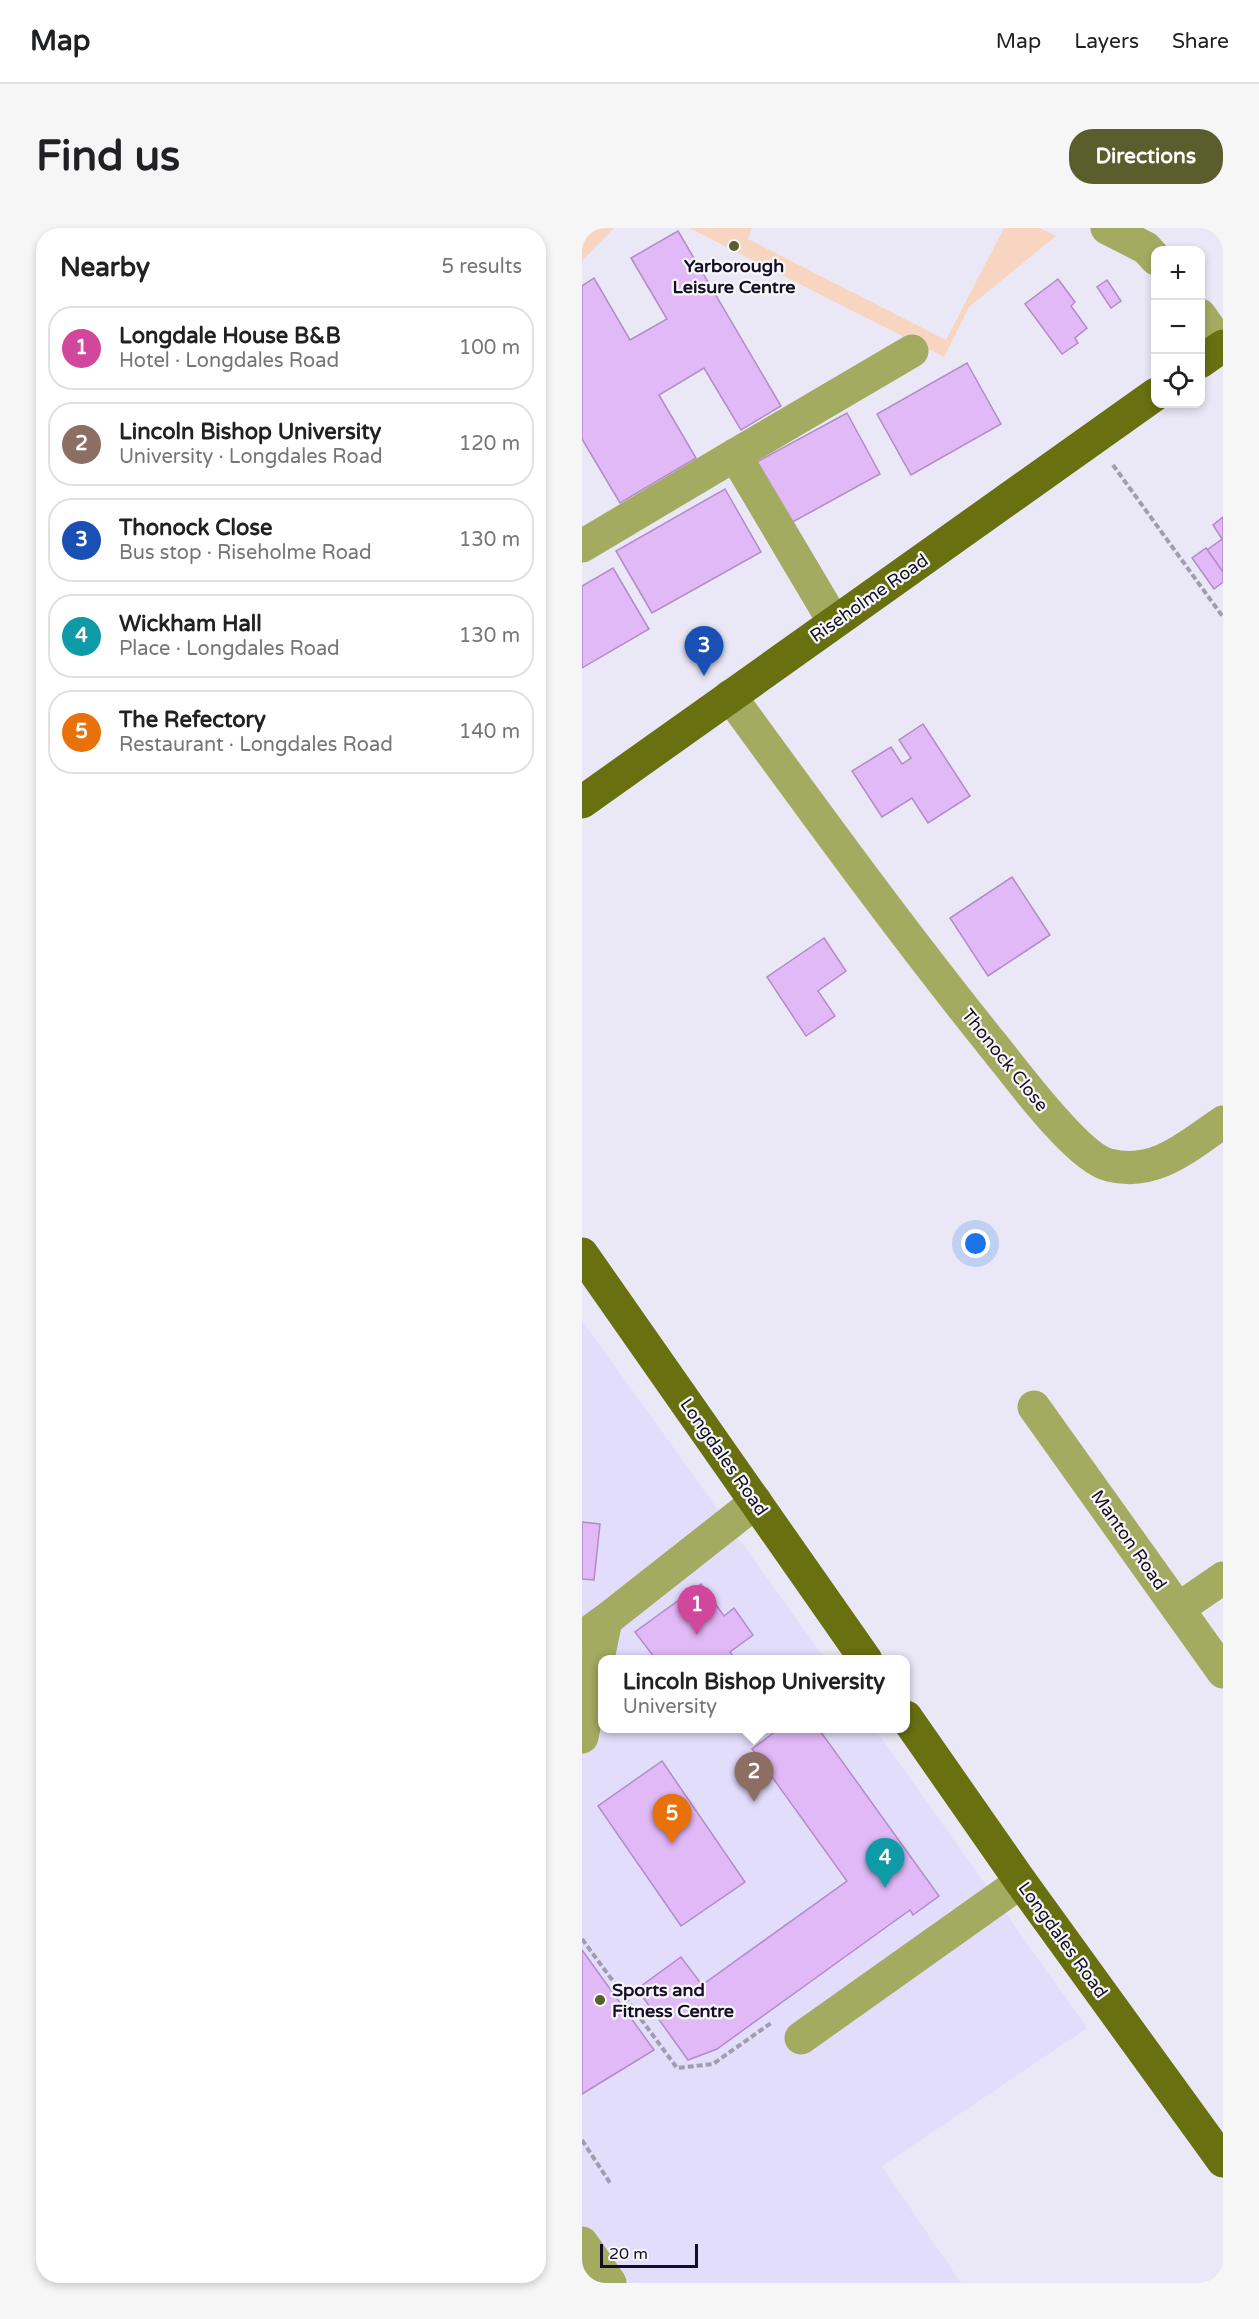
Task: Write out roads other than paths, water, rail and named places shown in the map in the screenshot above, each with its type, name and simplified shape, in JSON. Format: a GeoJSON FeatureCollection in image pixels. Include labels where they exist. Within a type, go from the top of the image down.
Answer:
{"type":"FeatureCollection","features":[{"type":"Feature","properties":{"kind":"main road","name":"Riseholme Road"},"geometry":{"type":"LineString","coordinates":[[582,802],[1151,397]]}},
{"type":"Feature","properties":{"kind":"main road","name":"Longdales Road"},"geometry":{"type":"LineString","coordinates":[[582,1254],[863,1655]]}},
{"type":"Feature","properties":{"kind":"main road","name":"Longdales Road"},"geometry":{"type":"LineString","coordinates":[[910,1723],[1021,1882],[1223,2161]]}},
{"type":"Feature","properties":{"kind":"street"},"geometry":{"type":"LineString","coordinates":[[1107,228],[1152,245]]}},
{"type":"Feature","properties":{"kind":"street"},"geometry":{"type":"LineString","coordinates":[[1205,327],[1215,351]]}},
{"type":"Feature","properties":{"kind":"street"},"geometry":{"type":"LineString","coordinates":[[582,546],[912,351]]}},
{"type":"Feature","properties":{"kind":"street"},"geometry":{"type":"LineString","coordinates":[[735,455],[834,622]]}},
{"type":"Feature","properties":{"kind":"street","name":"Thonock Close"},"geometry":{"type":"LineString","coordinates":[[730,696],[916,950],[1042,1107],[1077,1143],[1106,1165],[1127,1168],[1149,1167],[1166,1161],[1223,1122]]}},
{"type":"Feature","properties":{"kind":"street","name":"Manton Road"},"geometry":{"type":"LineString","coordinates":[[1034,1407],[1223,1672]]}},
{"type":"Feature","properties":{"kind":"street"},"geometry":{"type":"LineString","coordinates":[[582,1737],[594,1629],[756,1502]]}},
{"type":"Feature","properties":{"kind":"street"},"geometry":{"type":"LineString","coordinates":[[1178,1609],[1223,1578]]}},
{"type":"Feature","properties":{"kind":"street"},"geometry":{"type":"LineString","coordinates":[[801,2038],[1021,1882]]}},
{"type":"Feature","properties":{"kind":"street"},"geometry":{"type":"LineString","coordinates":[[582,2243],[610,2283]]}},
{"type":"Feature","properties":{"kind":"place","name":"Yarborough Leisure Centre"},"geometry":{"type":"Point","coordinates":[734,246]}},
{"type":"Feature","properties":{"kind":"place","name":"Thonock Close"},"geometry":{"type":"Point","coordinates":[704,676]}},
{"type":"Feature","properties":{"kind":"place","name":"Longdale House B&B"},"geometry":{"type":"Point","coordinates":[697,1635]}},
{"type":"Feature","properties":{"kind":"place","name":"Lincoln Bishop University"},"geometry":{"type":"Point","coordinates":[754,1802]}},
{"type":"Feature","properties":{"kind":"place","name":"The Refectory"},"geometry":{"type":"Point","coordinates":[672,1844]}},
{"type":"Feature","properties":{"kind":"place","name":"Wickham Hall"},"geometry":{"type":"Point","coordinates":[885,1888]}},
{"type":"Feature","properties":{"kind":"place","name":"Sports and Fitness Centre"},"geometry":{"type":"Point","coordinates":[600,2000]}}]}
